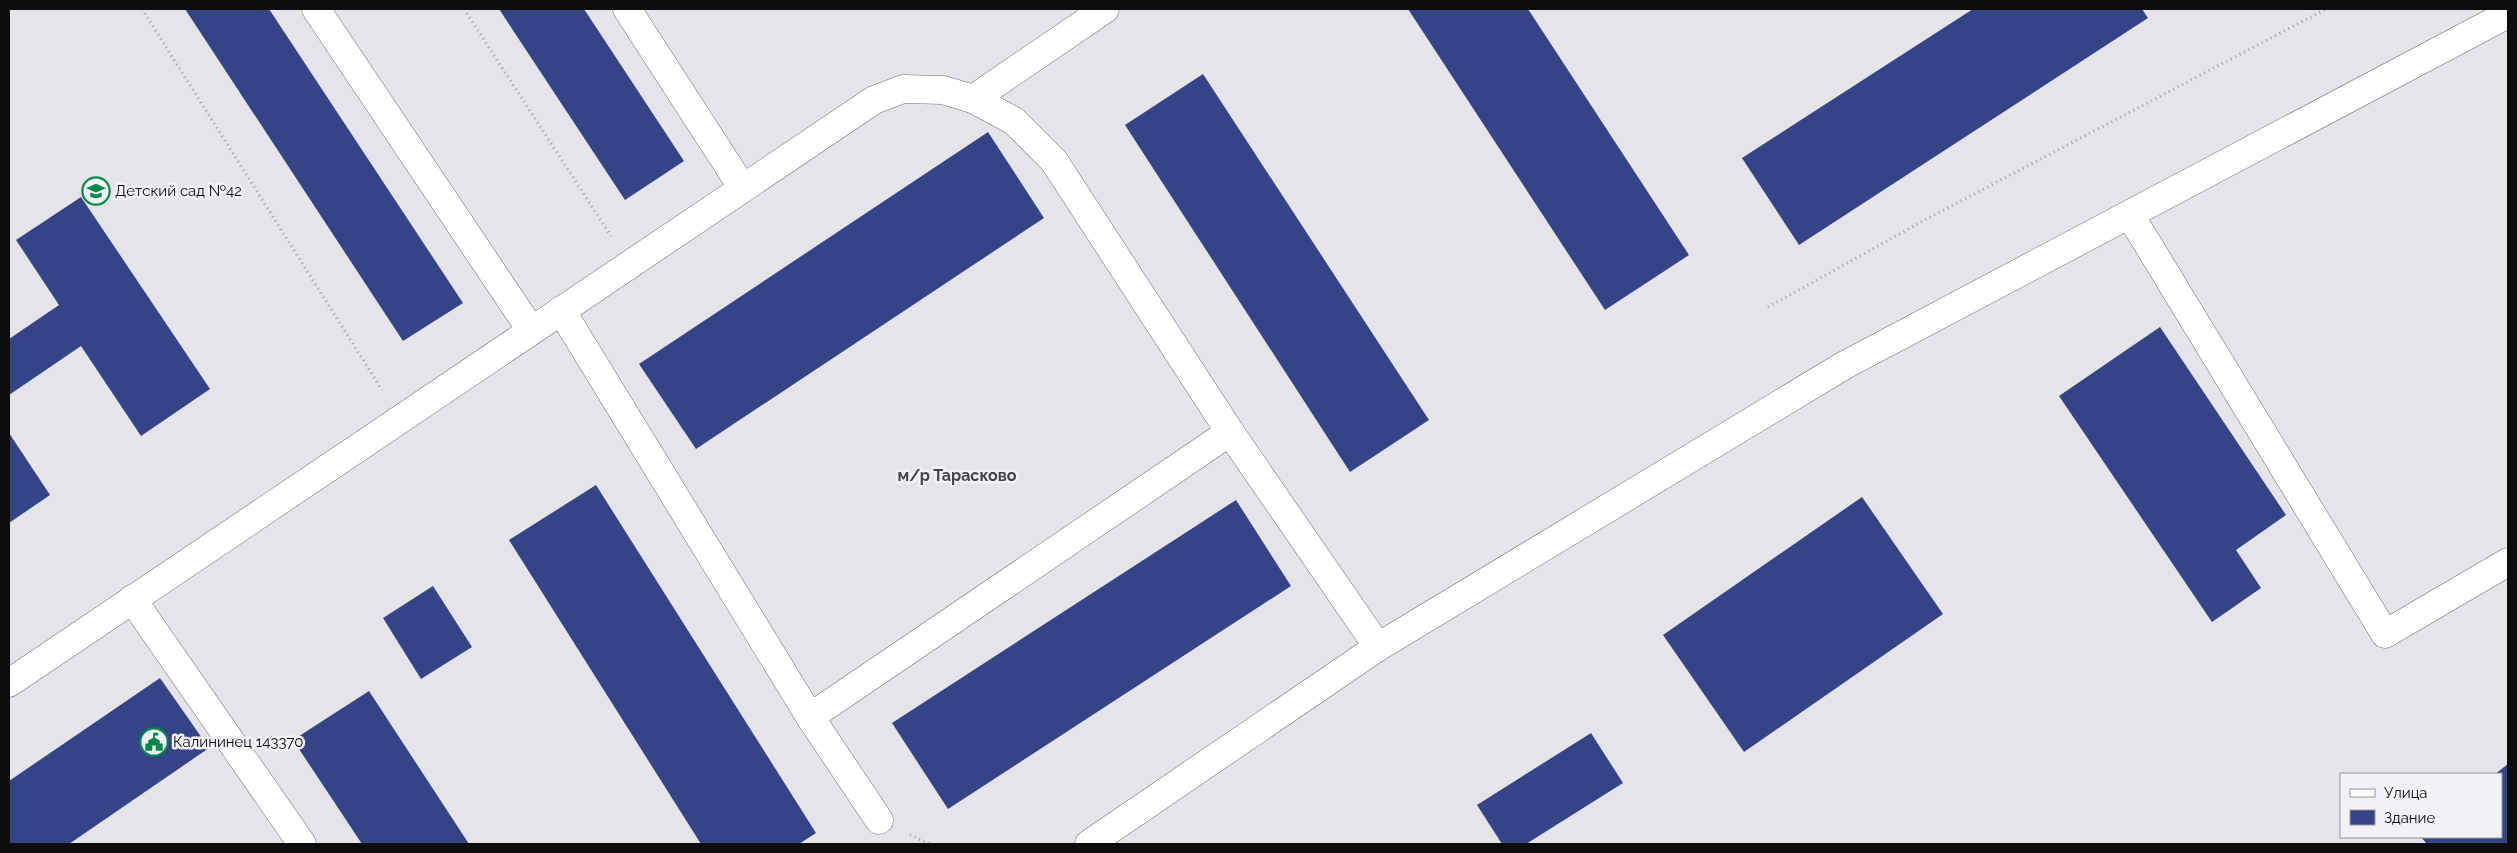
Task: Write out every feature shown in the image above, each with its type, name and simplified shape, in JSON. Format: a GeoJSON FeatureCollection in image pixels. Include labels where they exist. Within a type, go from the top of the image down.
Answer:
{"type":"FeatureCollection","features":[{"type":"Feature","properties":{"kind":"street"},"geometry":{"type":"LineString","coordinates":[[316,9],[531,330]]}},
{"type":"Feature","properties":{"kind":"street"},"geometry":{"type":"LineString","coordinates":[[627,9],[742,187]]}},
{"type":"Feature","properties":{"kind":"street"},"geometry":{"type":"LineString","coordinates":[[973,99],[1105,9]]}},
{"type":"Feature","properties":{"kind":"street"},"geometry":{"type":"LineString","coordinates":[[1089,844],[1378,647],[1843,366],[2508,14]]}},
{"type":"Feature","properties":{"kind":"street"},"geometry":{"type":"LineString","coordinates":[[9,683],[742,187],[874,100],[902,89],[943,90],[973,99],[1014,121],[1054,161],[1230,432],[1378,647]]}},
{"type":"Feature","properties":{"kind":"street"},"geometry":{"type":"LineString","coordinates":[[2130,215],[2385,634],[2508,562]]}},
{"type":"Feature","properties":{"kind":"street"},"geometry":{"type":"LineString","coordinates":[[561,310],[810,717],[879,820]]}},
{"type":"Feature","properties":{"kind":"street"},"geometry":{"type":"LineString","coordinates":[[810,717],[1230,432]]}},
{"type":"Feature","properties":{"kind":"street"},"geometry":{"type":"LineString","coordinates":[[132,599],[302,844]]}},
{"type":"Feature","properties":{"kind":"path"},"geometry":{"type":"LineString","coordinates":[[142,9],[400,418]]}},
{"type":"Feature","properties":{"kind":"path"},"geometry":{"type":"LineString","coordinates":[[464,9],[629,264]]}},
{"type":"Feature","properties":{"kind":"path"},"geometry":{"type":"LineString","coordinates":[[1768,307],[1921,222],[2326,9]]}},
{"type":"Feature","properties":{"kind":"building"},"geometry":{"type":"Polygon","coordinates":[[[185,9],[269,9],[463,303],[403,341],[185,9]]]}},
{"type":"Feature","properties":{"kind":"building"},"geometry":{"type":"Polygon","coordinates":[[[499,9],[584,9],[684,161],[625,200],[499,9]]]}},
{"type":"Feature","properties":{"kind":"building"},"geometry":{"type":"Polygon","coordinates":[[[1408,9],[1528,9],[1689,255],[1605,310],[1408,9]]]}},
{"type":"Feature","properties":{"kind":"building"},"geometry":{"type":"Polygon","coordinates":[[[1973,9],[2142,9],[2148,18],[1799,245],[1742,158],[1973,9]]]}},
{"type":"Feature","properties":{"kind":"building"},"geometry":{"type":"Polygon","coordinates":[[[1203,74],[1429,420],[1350,472],[1125,125],[1203,74]]]}},
{"type":"Feature","properties":{"kind":"building"},"geometry":{"type":"Polygon","coordinates":[[[988,132],[1044,218],[696,449],[639,364],[988,132]]]}},
{"type":"Feature","properties":{"kind":"building"},"geometry":{"type":"Polygon","coordinates":[[[81,197],[210,389],[141,436],[81,346],[9,395],[9,339],[59,305],[16,240],[81,197]]]}},
{"type":"Feature","properties":{"kind":"building"},"geometry":{"type":"Polygon","coordinates":[[[2160,327],[2286,515],[2236,550],[2261,588],[2212,622],[2059,396],[2160,327]]]}},
{"type":"Feature","properties":{"kind":"building"},"geometry":{"type":"Polygon","coordinates":[[[9,433],[50,495],[9,523],[9,433]]]}},
{"type":"Feature","properties":{"kind":"building"},"geometry":{"type":"Polygon","coordinates":[[[596,485],[816,833],[799,844],[701,844],[509,540],[596,485]]]}},
{"type":"Feature","properties":{"kind":"building"},"geometry":{"type":"Polygon","coordinates":[[[1862,497],[1943,614],[1744,752],[1663,635],[1862,497]]]}},
{"type":"Feature","properties":{"kind":"building"},"geometry":{"type":"Polygon","coordinates":[[[1236,500],[1291,586],[948,809],[892,723],[1236,500]]]}},
{"type":"Feature","properties":{"kind":"building"},"geometry":{"type":"Polygon","coordinates":[[[433,586],[472,647],[421,679],[383,618],[433,586]]]}},
{"type":"Feature","properties":{"kind":"building"},"geometry":{"type":"Polygon","coordinates":[[[160,678],[209,748],[69,844],[9,844],[9,781],[160,678]]]}},
{"type":"Feature","properties":{"kind":"building"},"geometry":{"type":"Polygon","coordinates":[[[369,691],[469,844],[362,844],[293,740],[369,691]]]}},
{"type":"Feature","properties":{"kind":"building"},"geometry":{"type":"Polygon","coordinates":[[[1591,733],[1623,783],[1526,844],[1502,844],[1477,805],[1591,733]]]}},
{"type":"Feature","properties":{"kind":"building"},"geometry":{"type":"Polygon","coordinates":[[[2508,764],[2508,844],[2427,844],[2422,838],[2502,838],[2502,773],[2496,773],[2508,764]]]}},
{"type":"Feature","properties":{"kind":"place","name":"Детский сад №42"},"geometry":{"type":"Point","coordinates":[96,191]}},
{"type":"Feature","properties":{"kind":"place","name":"Калининец 143370"},"geometry":{"type":"Point","coordinates":[154,742]}},
{"type":"Feature","properties":{"kind":"district","name":"м/р Тарасково"},"geometry":{"type":"Point","coordinates":[957,475]}}]}
